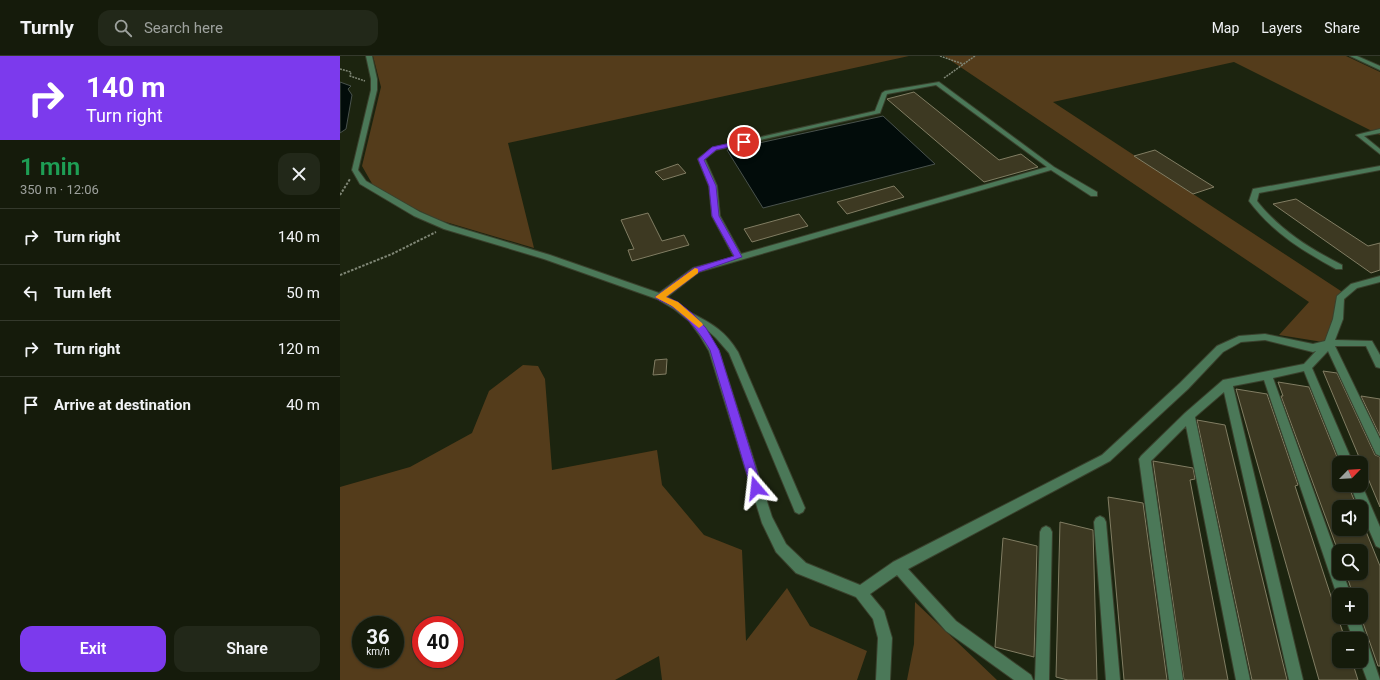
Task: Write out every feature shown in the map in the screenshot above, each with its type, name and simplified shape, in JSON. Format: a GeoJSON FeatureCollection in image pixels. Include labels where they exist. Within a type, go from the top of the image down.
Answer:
{"type":"FeatureCollection","features":[{"type":"Feature","properties":{"kind":"street"},"geometry":{"type":"LineString","coordinates":[[369,56],[375,85],[368,120],[359,146],[355,170],[363,182],[417,214],[447,227],[547,257],[660,297],[675,304],[690,316],[703,330],[714,350],[766,519],[781,548],[801,568],[861,592],[879,616],[885,638],[883,680]]}},
{"type":"Feature","properties":{"kind":"street"},"geometry":{"type":"LineString","coordinates":[[1353,56],[1380,68]]}},
{"type":"Feature","properties":{"kind":"street"},"geometry":{"type":"LineString","coordinates":[[738,257],[716,216],[713,186],[701,159],[714,149],[878,112],[885,93],[937,83],[1052,168],[1094,194]]}},
{"type":"Feature","properties":{"kind":"street"},"geometry":{"type":"LineString","coordinates":[[1380,131],[1359,135],[1380,152]]}},
{"type":"Feature","properties":{"kind":"street"},"geometry":{"type":"LineString","coordinates":[[660,297],[696,270],[1052,168]]}},
{"type":"Feature","properties":{"kind":"street"},"geometry":{"type":"LineString","coordinates":[[1339,267],[1307,250],[1276,228],[1254,201],[1256,191],[1380,168]]}},
{"type":"Feature","properties":{"kind":"street"},"geometry":{"type":"LineString","coordinates":[[1176,680],[1145,459],[1189,416],[1227,383],[1307,367],[1329,343],[1338,320],[1340,298],[1354,286],[1380,279]]}},
{"type":"Feature","properties":{"kind":"street"},"geometry":{"type":"LineString","coordinates":[[690,316],[707,323],[721,335],[733,352],[799,508]]}},
{"type":"Feature","properties":{"kind":"street"},"geometry":{"type":"LineString","coordinates":[[861,592],[898,567],[1106,458],[1184,386],[1220,349],[1239,339],[1265,337],[1313,348],[1329,343],[1369,343],[1380,364]]}},
{"type":"Feature","properties":{"kind":"street"},"geometry":{"type":"LineString","coordinates":[[1329,343],[1380,451]]}},
{"type":"Feature","properties":{"kind":"street"},"geometry":{"type":"LineString","coordinates":[[1307,367],[1344,456]]}},
{"type":"Feature","properties":{"kind":"street"},"geometry":{"type":"LineString","coordinates":[[1267,375],[1342,588]]}},
{"type":"Feature","properties":{"kind":"street"},"geometry":{"type":"LineString","coordinates":[[1227,383],[1296,680]]}},
{"type":"Feature","properties":{"kind":"street"},"geometry":{"type":"LineString","coordinates":[[1189,416],[1243,680]]}},
{"type":"Feature","properties":{"kind":"street"},"geometry":{"type":"LineString","coordinates":[[1359,492],[1380,542]]}},
{"type":"Feature","properties":{"kind":"street"},"geometry":{"type":"LineString","coordinates":[[1100,522],[1113,680]]}},
{"type":"Feature","properties":{"kind":"street"},"geometry":{"type":"LineString","coordinates":[[1042,680],[1046,532]]}},
{"type":"Feature","properties":{"kind":"street"},"geometry":{"type":"LineString","coordinates":[[898,567],[951,626],[1026,680]]}},
{"type":"Feature","properties":{"kind":"street"},"geometry":{"type":"LineString","coordinates":[[1368,663],[1374,680]]}},
{"type":"Feature","properties":{"kind":"path"},"geometry":{"type":"LineString","coordinates":[[940,56],[964,64]]}},
{"type":"Feature","properties":{"kind":"path"},"geometry":{"type":"LineString","coordinates":[[937,83],[975,56]]}},
{"type":"Feature","properties":{"kind":"path"},"geometry":{"type":"LineString","coordinates":[[340,68],[347,69],[351,72],[350,76],[375,85]]}},
{"type":"Feature","properties":{"kind":"path"},"geometry":{"type":"LineString","coordinates":[[340,195],[355,170]]}},
{"type":"Feature","properties":{"kind":"path"},"geometry":{"type":"LineString","coordinates":[[340,275],[392,254],[447,227]]}},
{"type":"Feature","properties":{"kind":"shaded area"},"geometry":{"type":"Polygon","coordinates":[[[373,56],[909,56],[508,143],[534,248],[439,220],[388,196],[374,187],[362,166],[381,87],[373,56]]]}},
{"type":"Feature","properties":{"kind":"shaded area"},"geometry":{"type":"Polygon","coordinates":[[[944,56],[1346,56],[1380,72],[1380,135],[1234,62],[1053,102],[1347,295],[1329,343],[1279,335],[1309,302],[944,56]]]}},
{"type":"Feature","properties":{"kind":"shaded area"},"geometry":{"type":"Polygon","coordinates":[[[340,82],[351,86],[348,89],[352,95],[346,129],[340,133],[340,82]]]}},
{"type":"Feature","properties":{"kind":"shaded area"},"geometry":{"type":"Polygon","coordinates":[[[883,116],[935,164],[763,208],[727,150],[883,116]]]}},
{"type":"Feature","properties":{"kind":"shaded area"},"geometry":{"type":"Polygon","coordinates":[[[523,365],[538,366],[545,379],[552,470],[657,450],[662,485],[704,535],[742,550],[746,641],[787,588],[810,626],[867,651],[857,680],[662,680],[659,656],[615,680],[340,680],[340,487],[410,467],[472,433],[489,391],[523,365]]]}},
{"type":"Feature","properties":{"kind":"shaded area"},"geometry":{"type":"Polygon","coordinates":[[[915,602],[997,680],[907,680],[914,644],[915,602]]]}},
{"type":"Feature","properties":{"kind":"building"},"geometry":{"type":"Polygon","coordinates":[[[914,92],[999,160],[1021,154],[1038,167],[984,182],[887,99],[914,92]]]}},
{"type":"Feature","properties":{"kind":"building"},"geometry":{"type":"Polygon","coordinates":[[[1155,150],[1214,187],[1193,194],[1134,156],[1155,150]]]}},
{"type":"Feature","properties":{"kind":"building"},"geometry":{"type":"Polygon","coordinates":[[[678,164],[686,173],[663,180],[655,172],[678,164]]]}},
{"type":"Feature","properties":{"kind":"building"},"geometry":{"type":"Polygon","coordinates":[[[894,186],[904,197],[847,214],[837,202],[894,186]]]}},
{"type":"Feature","properties":{"kind":"building"},"geometry":{"type":"Polygon","coordinates":[[[1296,199],[1368,246],[1380,243],[1380,270],[1371,273],[1273,204],[1296,199]]]}},
{"type":"Feature","properties":{"kind":"building"},"geometry":{"type":"Polygon","coordinates":[[[648,213],[662,241],[684,235],[689,245],[632,261],[628,250],[634,249],[621,220],[648,213]]]}},
{"type":"Feature","properties":{"kind":"building"},"geometry":{"type":"Polygon","coordinates":[[[799,214],[808,226],[752,242],[744,229],[799,214]]]}},
{"type":"Feature","properties":{"kind":"building"},"geometry":{"type":"Polygon","coordinates":[[[667,359],[666,374],[653,375],[655,360],[667,359]]]}},
{"type":"Feature","properties":{"kind":"building"},"geometry":{"type":"Polygon","coordinates":[[[1323,371],[1337,373],[1375,455],[1380,457],[1380,507],[1368,478],[1368,456],[1359,456],[1323,371]]]}},
{"type":"Feature","properties":{"kind":"building"},"geometry":{"type":"Polygon","coordinates":[[[1278,382],[1309,387],[1337,456],[1332,456],[1332,492],[1351,492],[1354,500],[1332,500],[1332,535],[1281,396],[1283,396],[1278,382]]]}},
{"type":"Feature","properties":{"kind":"building"},"geometry":{"type":"Polygon","coordinates":[[[1236,389],[1267,394],[1298,485],[1295,486],[1332,599],[1332,624],[1340,624],[1343,632],[1332,632],[1332,668],[1354,668],[1358,680],[1319,680],[1236,389]]]}},
{"type":"Feature","properties":{"kind":"building"},"geometry":{"type":"Polygon","coordinates":[[[1361,396],[1380,399],[1380,436],[1361,396]]]}},
{"type":"Feature","properties":{"kind":"building"},"geometry":{"type":"Polygon","coordinates":[[[1197,420],[1225,425],[1287,680],[1252,680],[1197,420]]]}},
{"type":"Feature","properties":{"kind":"building"},"geometry":{"type":"Polygon","coordinates":[[[1153,461],[1193,468],[1195,479],[1190,480],[1228,680],[1184,680],[1153,461]]]}},
{"type":"Feature","properties":{"kind":"building"},"geometry":{"type":"Polygon","coordinates":[[[1108,497],[1143,503],[1167,680],[1124,680],[1108,497]]]}},
{"type":"Feature","properties":{"kind":"building"},"geometry":{"type":"Polygon","coordinates":[[[1060,522],[1093,530],[1097,680],[1068,680],[1056,677],[1060,522]]]}},
{"type":"Feature","properties":{"kind":"building"},"geometry":{"type":"Polygon","coordinates":[[[1332,536],[1368,536],[1380,566],[1380,666],[1378,666],[1368,637],[1368,632],[1366,632],[1363,624],[1368,624],[1368,588],[1351,588],[1348,580],[1368,580],[1368,544],[1335,544],[1332,536]]]}},
{"type":"Feature","properties":{"kind":"building"},"geometry":{"type":"Polygon","coordinates":[[[1003,538],[1037,546],[1034,657],[995,647],[1003,538]]]}},
{"type":"Feature","properties":{"kind":"slow traffic"},"geometry":{"type":"LineString","coordinates":[[695,271],[660,297],[675,304],[699,325]]}},
{"type":"Feature","properties":{"kind":"route"},"geometry":{"type":"LineString","coordinates":[[744,142],[714,149],[701,159],[713,186],[716,216],[738,257],[696,270],[660,297],[675,304],[690,316],[703,330],[714,350],[756,488]]}}]}
